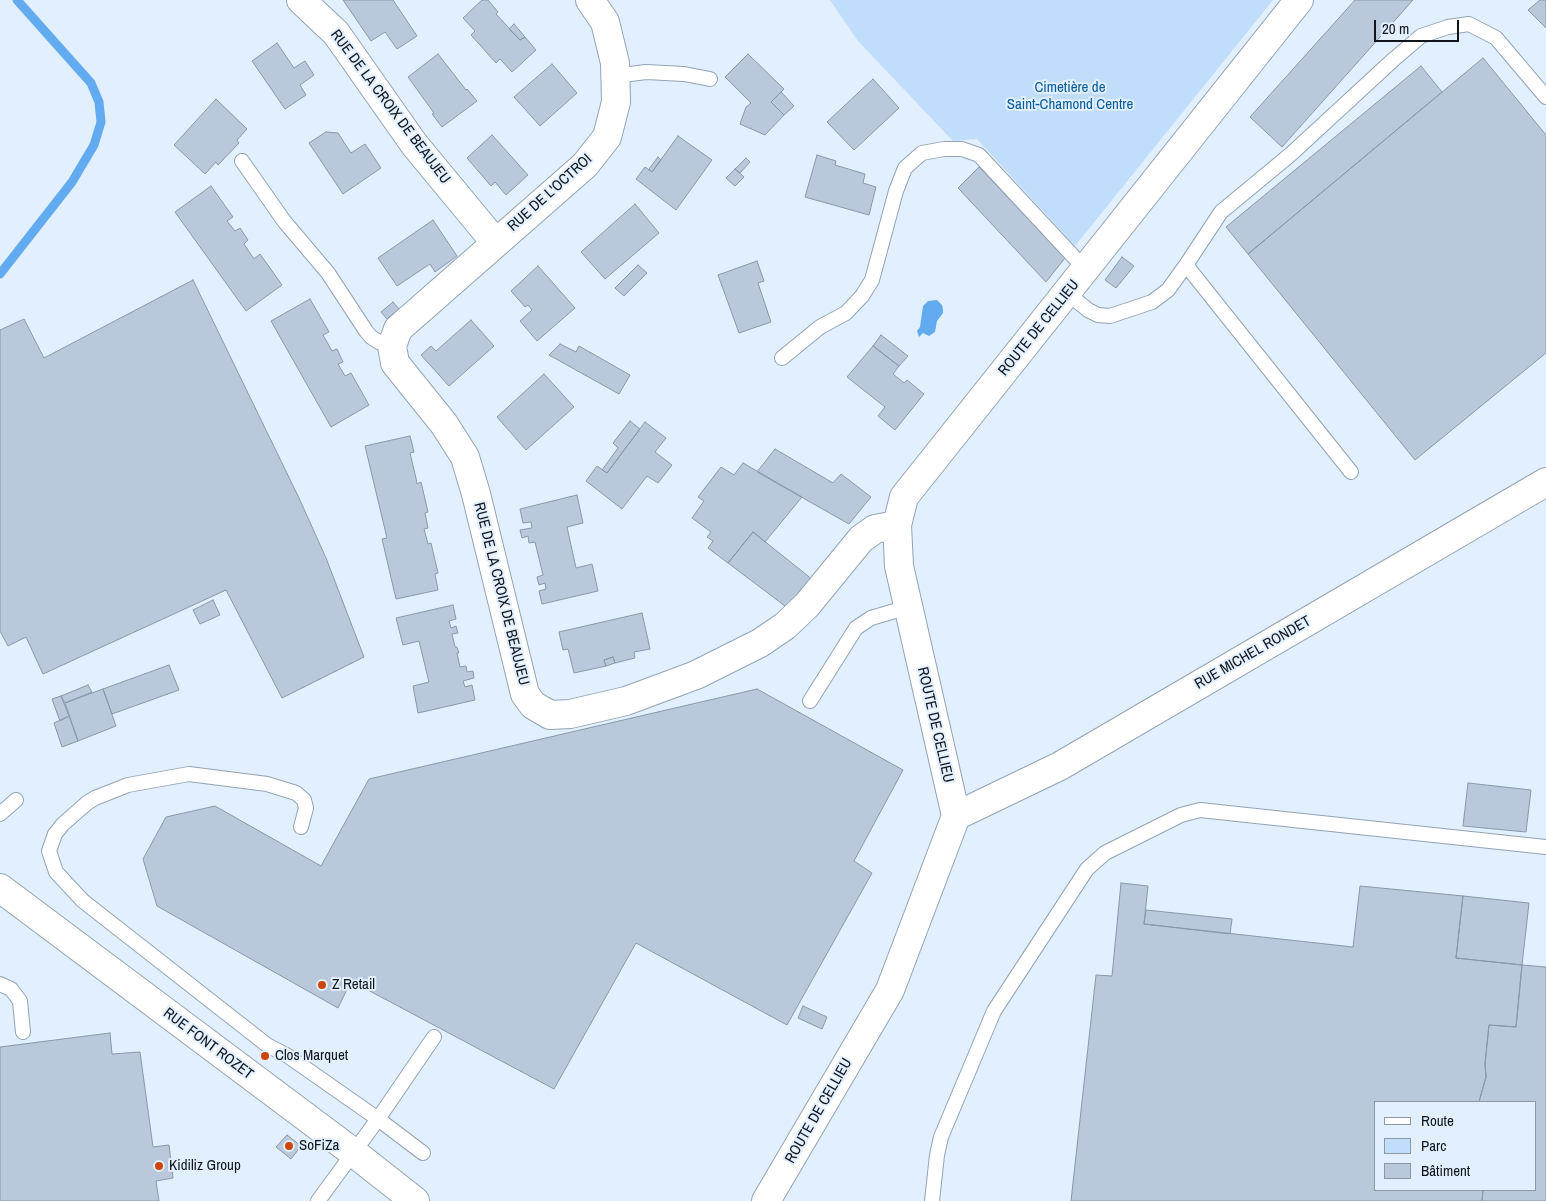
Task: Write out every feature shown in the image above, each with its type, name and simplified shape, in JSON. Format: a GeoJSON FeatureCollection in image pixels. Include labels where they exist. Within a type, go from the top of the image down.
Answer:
{"type":"FeatureCollection","features":[{"type":"Feature","properties":{"kind":"street","name":"RUE DE LA CROIX DE BEAUJEU"},"geometry":{"type":"LineString","coordinates":[[301,0],[336,33],[414,144],[495,242]]}},
{"type":"Feature","properties":{"kind":"street","name":"RUE DE L'OCTROI"},"geometry":{"type":"LineString","coordinates":[[495,242],[585,165],[606,137],[616,102],[615,63],[605,22],[590,0]]}},
{"type":"Feature","properties":{"kind":"street","name":"ROUTE DE CELLIEU"},"geometry":{"type":"LineString","coordinates":[[766,1201],[890,990],[956,816],[899,566],[897,525],[904,497],[1299,0]]}},
{"type":"Feature","properties":{"kind":"street"},"geometry":{"type":"LineString","coordinates":[[392,346],[398,329],[495,242]]}},
{"type":"Feature","properties":{"kind":"street","name":"RUE DE LA CROIX DE BEAUJEU"},"geometry":{"type":"LineString","coordinates":[[392,346],[395,363],[444,424],[465,457],[476,494],[525,694],[533,705],[550,714],[570,714],[626,701],[696,674],[760,643],[784,626],[807,605],[861,539],[875,529],[897,525]]}},
{"type":"Feature","properties":{"kind":"street","name":"RUE MICHEL RONDET"},"geometry":{"type":"LineString","coordinates":[[956,816],[1060,766],[1546,482]]}},
{"type":"Feature","properties":{"kind":"street","name":"RUE FONT ROZET"},"geometry":{"type":"LineString","coordinates":[[0,888],[354,1153],[415,1201]]}},
{"type":"Feature","properties":{"kind":"lane"},"geometry":{"type":"LineString","coordinates":[[1067,293],[1098,315],[1110,316],[1152,302],[1168,290],[1221,212],[1291,154],[1421,36],[1448,27],[1469,24],[1496,38],[1546,97]]}},
{"type":"Feature","properties":{"kind":"lane"},"geometry":{"type":"LineString","coordinates":[[616,76],[646,72],[684,74],[710,79]]}},
{"type":"Feature","properties":{"kind":"lane","name":"ROUTE DE CELLIEU"},"geometry":{"type":"LineString","coordinates":[[782,358],[820,327],[846,313],[862,296],[872,280],[896,191],[905,168],[922,153],[944,149],[962,149],[979,156],[1086,270]]}},
{"type":"Feature","properties":{"kind":"lane"},"geometry":{"type":"LineString","coordinates":[[242,161],[284,221],[328,273],[366,331],[379,342],[392,346]]}},
{"type":"Feature","properties":{"kind":"lane"},"geometry":{"type":"LineString","coordinates":[[1186,265],[1351,472]]}},
{"type":"Feature","properties":{"kind":"lane"},"geometry":{"type":"LineString","coordinates":[[810,701],[856,628],[871,618],[908,607]]}},
{"type":"Feature","properties":{"kind":"lane"},"geometry":{"type":"LineString","coordinates":[[301,827],[306,808],[304,800],[296,793],[267,784],[188,774],[128,784],[87,802],[55,834],[49,851],[56,872],[83,901],[267,1045],[288,1056],[378,1119],[422,1153]]}},
{"type":"Feature","properties":{"kind":"lane"},"geometry":{"type":"LineString","coordinates":[[0,814],[16,800]]}},
{"type":"Feature","properties":{"kind":"lane"},"geometry":{"type":"LineString","coordinates":[[932,1201],[941,1137],[994,1011],[1087,869],[1105,853],[1182,815],[1200,810],[1546,847]]}},
{"type":"Feature","properties":{"kind":"lane"},"geometry":{"type":"LineString","coordinates":[[0,984],[11,988],[20,1002],[23,1032]]}},
{"type":"Feature","properties":{"kind":"lane"},"geometry":{"type":"LineString","coordinates":[[318,1201],[434,1038]]}},
{"type":"Feature","properties":{"kind":"green space","name":"Cimetière de Saint-Chamond Centre"},"geometry":{"type":"Polygon","coordinates":[[[830,0],[1273,0],[1075,246],[977,139],[953,141],[858,41],[830,0]]]}},
{"type":"Feature","properties":{"kind":"water"},"geometry":{"type":"Polygon","coordinates":[[[937,300],[942,305],[943,313],[937,321],[935,332],[929,336],[923,333],[919,337],[917,331],[920,327],[923,306],[928,301],[937,300]]]}},
{"type":"Feature","properties":{"kind":"building"},"geometry":{"type":"Polygon","coordinates":[[[343,0],[393,0],[417,36],[397,49],[385,32],[371,41],[343,0]]]}},
{"type":"Feature","properties":{"kind":"building"},"geometry":{"type":"Polygon","coordinates":[[[482,0],[488,0],[498,12],[496,14],[520,40],[525,37],[536,50],[512,72],[500,59],[496,63],[471,35],[475,31],[463,18],[482,0]]]}},
{"type":"Feature","properties":{"kind":"building"},"geometry":{"type":"Polygon","coordinates":[[[1355,0],[1413,0],[1282,147],[1250,117],[1355,0]]]}},
{"type":"Feature","properties":{"kind":"building"},"geometry":{"type":"Polygon","coordinates":[[[1540,0],[1546,0],[1546,28],[1528,10],[1540,0]]]}},
{"type":"Feature","properties":{"kind":"building"},"geometry":{"type":"Polygon","coordinates":[[[514,24],[525,37],[520,40],[509,29],[514,24]]]}},
{"type":"Feature","properties":{"kind":"building"},"geometry":{"type":"Polygon","coordinates":[[[277,43],[294,68],[305,61],[314,75],[300,85],[306,95],[285,109],[252,61],[277,43]]]}},
{"type":"Feature","properties":{"kind":"building"},"geometry":{"type":"Polygon","coordinates":[[[438,54],[477,101],[442,127],[408,77],[438,54]]]}},
{"type":"Feature","properties":{"kind":"building"},"geometry":{"type":"Polygon","coordinates":[[[748,54],[784,89],[771,102],[784,115],[765,135],[740,124],[746,107],[751,103],[725,77],[748,54]]]}},
{"type":"Feature","properties":{"kind":"building"},"geometry":{"type":"Polygon","coordinates":[[[1483,58],[1546,135],[1546,353],[1415,460],[1248,254],[1483,58]]]}},
{"type":"Feature","properties":{"kind":"building"},"geometry":{"type":"Polygon","coordinates":[[[552,64],[577,93],[540,126],[514,97],[552,64]]]}},
{"type":"Feature","properties":{"kind":"building"},"geometry":{"type":"Polygon","coordinates":[[[1421,66],[1442,92],[1248,254],[1226,227],[1421,66]]]}},
{"type":"Feature","properties":{"kind":"building"},"geometry":{"type":"Polygon","coordinates":[[[873,79],[899,108],[854,150],[827,122],[873,79]]]}},
{"type":"Feature","properties":{"kind":"building"},"geometry":{"type":"Polygon","coordinates":[[[781,92],[794,106],[784,115],[771,102],[781,92]]]}},
{"type":"Feature","properties":{"kind":"building"},"geometry":{"type":"Polygon","coordinates":[[[216,99],[247,129],[237,140],[239,143],[218,165],[216,162],[205,174],[174,145],[216,99]]]}},
{"type":"Feature","properties":{"kind":"building"},"geometry":{"type":"Polygon","coordinates":[[[326,132],[338,133],[351,153],[365,144],[381,168],[343,194],[309,143],[326,132]]]}},
{"type":"Feature","properties":{"kind":"building"},"geometry":{"type":"Polygon","coordinates":[[[492,135],[528,175],[506,195],[495,182],[491,186],[467,158],[492,135]]]}},
{"type":"Feature","properties":{"kind":"building"},"geometry":{"type":"Polygon","coordinates":[[[678,136],[712,160],[676,210],[636,179],[645,167],[652,172],[678,136]]]}},
{"type":"Feature","properties":{"kind":"building"},"geometry":{"type":"Polygon","coordinates":[[[817,155],[836,161],[835,165],[865,174],[863,183],[876,187],[869,215],[805,197],[817,155]]]}},
{"type":"Feature","properties":{"kind":"building"},"geometry":{"type":"Polygon","coordinates":[[[658,157],[661,160],[652,172],[649,169],[658,157]]]}},
{"type":"Feature","properties":{"kind":"building"},"geometry":{"type":"Polygon","coordinates":[[[746,158],[750,162],[740,173],[735,169],[746,158]]]}},
{"type":"Feature","properties":{"kind":"building"},"geometry":{"type":"Polygon","coordinates":[[[979,167],[1065,258],[1046,282],[958,188],[979,167]]]}},
{"type":"Feature","properties":{"kind":"building"},"geometry":{"type":"Polygon","coordinates":[[[735,169],[744,177],[735,186],[726,178],[735,169]]]}},
{"type":"Feature","properties":{"kind":"building"},"geometry":{"type":"Polygon","coordinates":[[[211,186],[233,217],[227,221],[235,231],[240,228],[248,240],[244,244],[254,259],[260,254],[282,285],[246,311],[175,212],[211,186]]]}},
{"type":"Feature","properties":{"kind":"building"},"geometry":{"type":"Polygon","coordinates":[[[635,204],[659,233],[605,279],[581,252],[635,204]]]}},
{"type":"Feature","properties":{"kind":"building"},"geometry":{"type":"Polygon","coordinates":[[[433,220],[457,256],[435,272],[430,264],[397,286],[378,258],[433,220]]]}},
{"type":"Feature","properties":{"kind":"building"},"geometry":{"type":"Polygon","coordinates":[[[1122,257],[1134,266],[1116,288],[1105,280],[1122,257]]]}},
{"type":"Feature","properties":{"kind":"building"},"geometry":{"type":"Polygon","coordinates":[[[757,261],[764,281],[758,283],[771,322],[739,333],[718,275],[757,261]]]}},
{"type":"Feature","properties":{"kind":"building"},"geometry":{"type":"Polygon","coordinates":[[[638,265],[647,273],[624,296],[615,288],[638,265]]]}},
{"type":"Feature","properties":{"kind":"building"},"geometry":{"type":"Polygon","coordinates":[[[538,266],[575,308],[537,341],[520,321],[532,310],[528,305],[525,307],[511,291],[538,266]]]}},
{"type":"Feature","properties":{"kind":"building"},"geometry":{"type":"Polygon","coordinates":[[[193,280],[299,498],[326,558],[364,657],[282,698],[226,590],[43,674],[26,637],[8,646],[0,631],[0,330],[24,319],[44,358],[193,280]]]}},
{"type":"Feature","properties":{"kind":"building"},"geometry":{"type":"Polygon","coordinates":[[[310,299],[329,332],[323,335],[332,351],[337,349],[343,362],[338,364],[345,376],[351,373],[369,405],[331,427],[271,321],[310,299]]]}},
{"type":"Feature","properties":{"kind":"building"},"geometry":{"type":"Polygon","coordinates":[[[393,302],[399,309],[387,319],[381,312],[393,302]]]}},
{"type":"Feature","properties":{"kind":"building"},"geometry":{"type":"Polygon","coordinates":[[[471,320],[494,346],[449,386],[421,355],[431,346],[436,351],[471,320]]]}},
{"type":"Feature","properties":{"kind":"building"},"geometry":{"type":"Polygon","coordinates":[[[881,335],[908,356],[899,366],[873,346],[881,335]]]}},
{"type":"Feature","properties":{"kind":"building"},"geometry":{"type":"Polygon","coordinates":[[[560,344],[576,352],[579,346],[630,375],[619,394],[549,355],[560,344]]]}},
{"type":"Feature","properties":{"kind":"building"},"geometry":{"type":"Polygon","coordinates":[[[873,346],[899,366],[893,374],[904,383],[907,380],[924,394],[895,430],[878,416],[885,407],[847,377],[873,346]]]}},
{"type":"Feature","properties":{"kind":"building"},"geometry":{"type":"Polygon","coordinates":[[[544,374],[574,407],[526,450],[497,417],[544,374]]]}},
{"type":"Feature","properties":{"kind":"building"},"geometry":{"type":"Polygon","coordinates":[[[630,421],[640,429],[607,473],[602,470],[618,448],[613,443],[630,421]]]}},
{"type":"Feature","properties":{"kind":"building"},"geometry":{"type":"Polygon","coordinates":[[[645,422],[666,438],[655,452],[672,465],[658,483],[647,476],[622,509],[586,481],[597,466],[607,473],[645,422]]]}},
{"type":"Feature","properties":{"kind":"building"},"geometry":{"type":"Polygon","coordinates":[[[410,436],[414,452],[410,453],[417,484],[421,482],[428,512],[425,513],[428,528],[424,529],[428,544],[431,543],[438,573],[435,574],[438,590],[396,599],[382,539],[387,538],[365,446],[410,436]]]}},
{"type":"Feature","properties":{"kind":"building"},"geometry":{"type":"Polygon","coordinates":[[[775,449],[833,483],[841,474],[871,497],[849,524],[757,472],[775,449]]]}},
{"type":"Feature","properties":{"kind":"building"},"geometry":{"type":"Polygon","coordinates":[[[743,463],[802,497],[765,542],[753,532],[728,563],[708,548],[713,541],[707,537],[711,532],[692,518],[704,501],[698,497],[721,467],[734,475],[743,463]]]}},
{"type":"Feature","properties":{"kind":"building"},"geometry":{"type":"Polygon","coordinates":[[[577,495],[583,523],[567,527],[576,568],[592,564],[598,591],[542,604],[539,591],[546,589],[545,583],[539,585],[537,577],[543,575],[535,542],[529,543],[528,536],[522,538],[520,530],[532,528],[531,522],[523,523],[520,509],[577,495]]]}},
{"type":"Feature","properties":{"kind":"building"},"geometry":{"type":"Polygon","coordinates":[[[753,532],[813,580],[789,609],[728,563],[753,532]]]}},
{"type":"Feature","properties":{"kind":"building"},"geometry":{"type":"Polygon","coordinates":[[[213,600],[220,615],[200,624],[193,610],[213,600]]]}},
{"type":"Feature","properties":{"kind":"building"},"geometry":{"type":"Polygon","coordinates":[[[453,605],[456,619],[449,621],[451,628],[456,626],[458,633],[452,634],[455,647],[457,647],[459,653],[457,653],[460,667],[466,666],[467,672],[473,671],[474,678],[463,681],[465,687],[472,685],[475,700],[418,713],[413,686],[429,682],[419,641],[403,645],[396,618],[453,605]]]}},
{"type":"Feature","properties":{"kind":"building"},"geometry":{"type":"Polygon","coordinates":[[[642,613],[650,649],[634,652],[635,658],[615,663],[613,657],[604,660],[606,666],[574,673],[568,649],[563,650],[559,632],[642,613]]]}},
{"type":"Feature","properties":{"kind":"building"},"geometry":{"type":"Polygon","coordinates":[[[613,657],[615,663],[606,666],[604,660],[613,657]]]}},
{"type":"Feature","properties":{"kind":"building"},"geometry":{"type":"Polygon","coordinates":[[[169,665],[179,690],[112,714],[103,689],[169,665]]]}},
{"type":"Feature","properties":{"kind":"building"},"geometry":{"type":"Polygon","coordinates":[[[88,685],[92,692],[65,703],[61,696],[88,685]]]}},
{"type":"Feature","properties":{"kind":"building"},"geometry":{"type":"Polygon","coordinates":[[[103,689],[116,726],[78,741],[65,703],[103,689]]]}},
{"type":"Feature","properties":{"kind":"building"},"geometry":{"type":"Polygon","coordinates":[[[757,689],[903,770],[854,861],[872,873],[787,1025],[636,943],[554,1089],[351,981],[338,1008],[157,906],[143,859],[166,817],[215,806],[321,866],[369,779],[757,689]]]}},
{"type":"Feature","properties":{"kind":"building"},"geometry":{"type":"Polygon","coordinates":[[[61,696],[69,716],[60,721],[52,699],[61,696]]]}},
{"type":"Feature","properties":{"kind":"building"},"geometry":{"type":"Polygon","coordinates":[[[69,716],[78,741],[62,747],[54,723],[69,716]]]}},
{"type":"Feature","properties":{"kind":"building"},"geometry":{"type":"Polygon","coordinates":[[[1468,783],[1531,790],[1526,832],[1463,826],[1468,783]]]}},
{"type":"Feature","properties":{"kind":"building"},"geometry":{"type":"Polygon","coordinates":[[[1121,883],[1148,886],[1144,924],[1353,947],[1360,886],[1463,896],[1456,958],[1522,965],[1516,1027],[1489,1025],[1485,1064],[1486,1077],[1479,1101],[1374,1101],[1374,1191],[1483,1191],[1482,1201],[1071,1201],[1096,975],[1112,976],[1121,883]]]}},
{"type":"Feature","properties":{"kind":"building"},"geometry":{"type":"Polygon","coordinates":[[[1463,896],[1529,903],[1522,965],[1456,958],[1463,896]]]}},
{"type":"Feature","properties":{"kind":"building"},"geometry":{"type":"Polygon","coordinates":[[[1146,910],[1232,919],[1230,934],[1144,924],[1146,910]]]}},
{"type":"Feature","properties":{"kind":"building"},"geometry":{"type":"Polygon","coordinates":[[[1522,965],[1546,967],[1546,1201],[1482,1201],[1483,1191],[1536,1191],[1536,1101],[1479,1101],[1486,1077],[1485,1064],[1489,1025],[1516,1027],[1522,965]]]}},
{"type":"Feature","properties":{"kind":"building"},"geometry":{"type":"Polygon","coordinates":[[[803,1006],[827,1017],[822,1029],[798,1018],[803,1006]]]}},
{"type":"Feature","properties":{"kind":"building"},"geometry":{"type":"Polygon","coordinates":[[[110,1033],[112,1054],[140,1052],[153,1147],[169,1145],[173,1178],[156,1181],[159,1201],[0,1201],[0,1047],[110,1033]]]}},
{"type":"Feature","properties":{"kind":"building","name":"SoFiZa"},"geometry":{"type":"Polygon","coordinates":[[[287,1135],[301,1146],[291,1159],[276,1147],[287,1135]]]}},
{"type":"Feature","properties":{"kind":"waterway"},"geometry":{"type":"LineString","coordinates":[[0,274],[72,182],[94,145],[101,122],[99,102],[91,83],[17,0]]}},
{"type":"Feature","properties":{"kind":"place","name":"Z Retail"},"geometry":{"type":"Point","coordinates":[322,985]}},
{"type":"Feature","properties":{"kind":"place","name":"Clos Marquet"},"geometry":{"type":"Point","coordinates":[265,1056]}},
{"type":"Feature","properties":{"kind":"place","name":"SoFiZa"},"geometry":{"type":"Point","coordinates":[289,1146]}},
{"type":"Feature","properties":{"kind":"place","name":"Kidiliz Group"},"geometry":{"type":"Point","coordinates":[159,1166]}}]}
